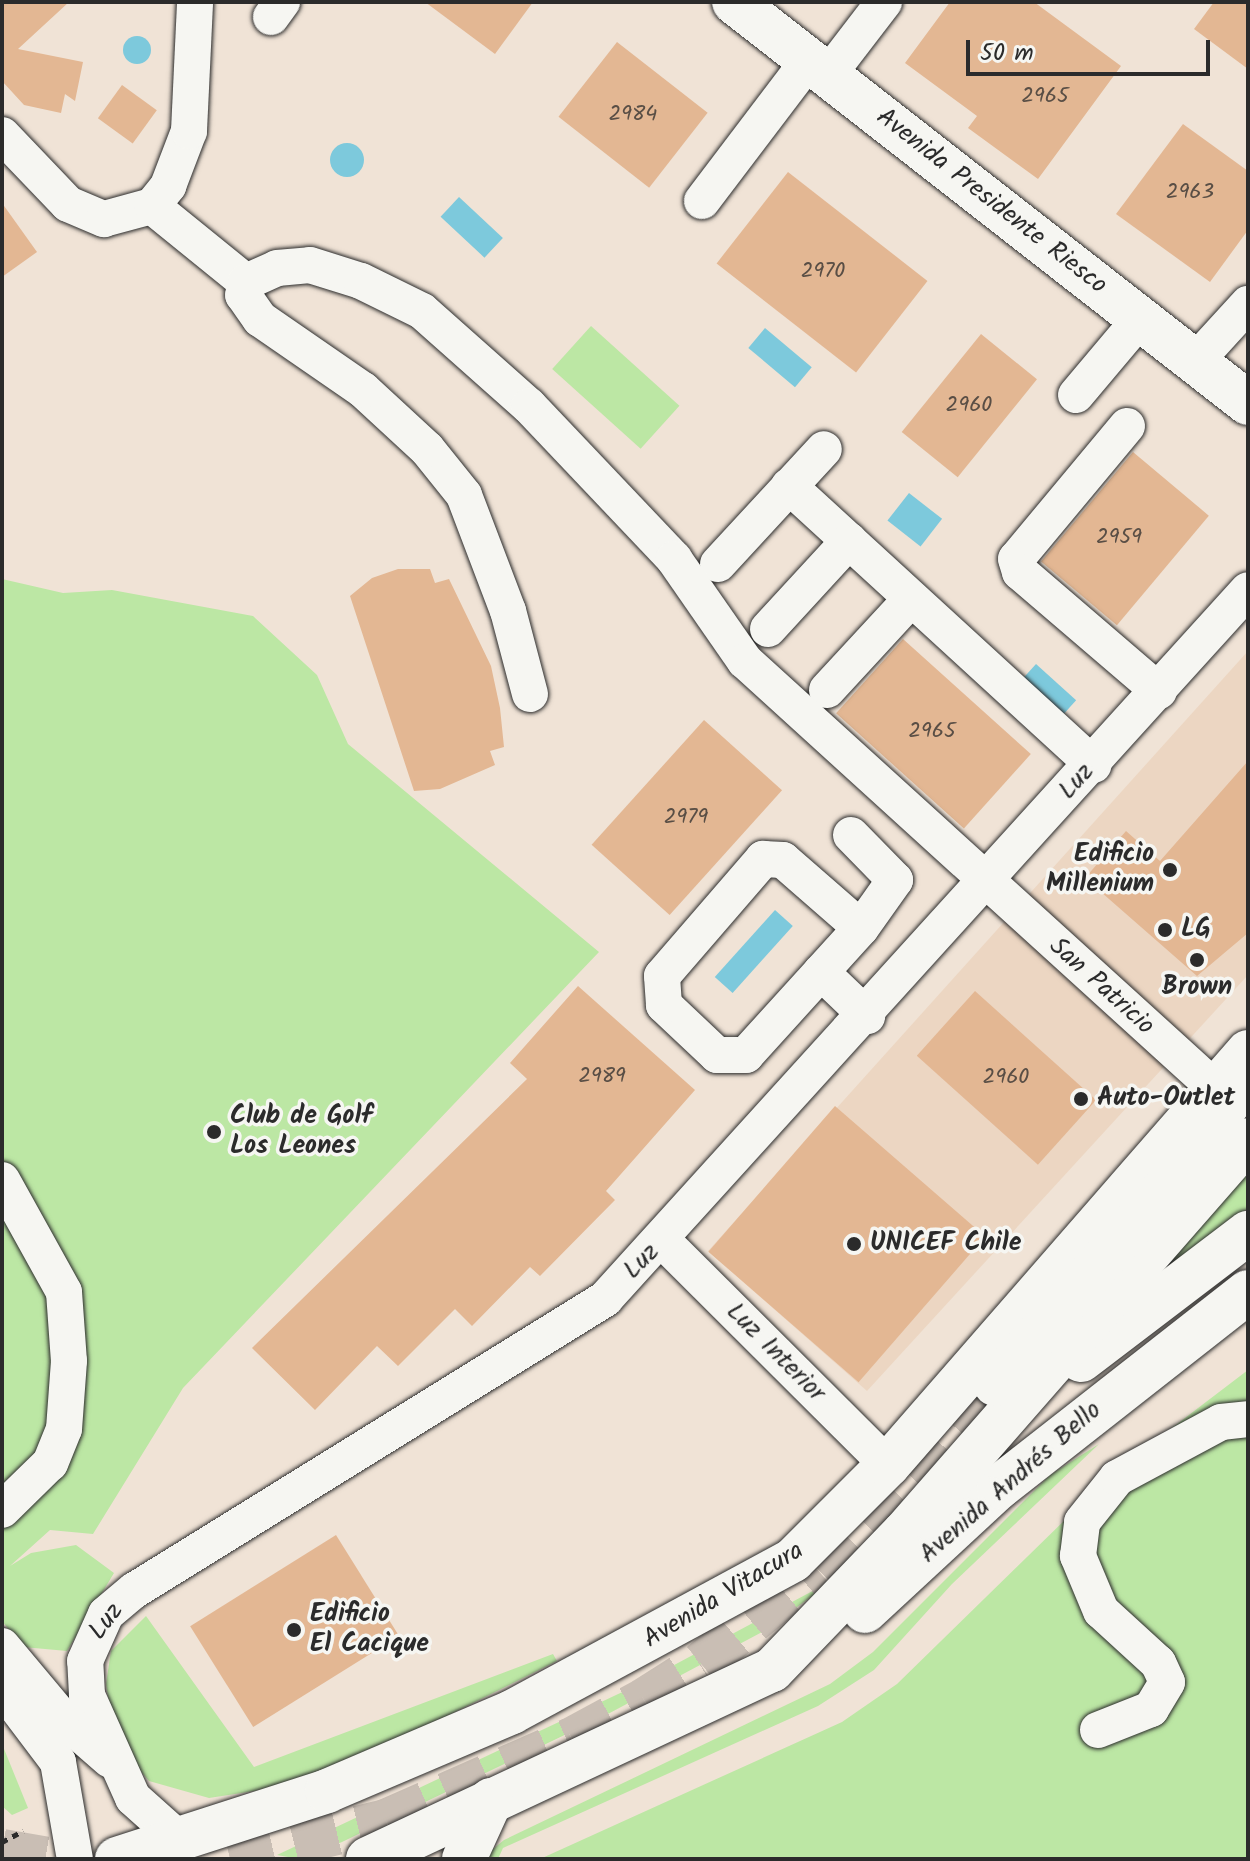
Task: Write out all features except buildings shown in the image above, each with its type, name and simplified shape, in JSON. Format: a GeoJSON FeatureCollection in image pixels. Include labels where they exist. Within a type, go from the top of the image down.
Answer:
{"type":"FeatureCollection","features":[{"type":"Feature","properties":{"kind":"main road","name":"Avenida Presidente Riesco"},"geometry":{"type":"LineString","coordinates":[[734,2],[1248,403]]}},
{"type":"Feature","properties":{"kind":"main road","name":"Avenida Vitacura"},"geometry":{"type":"LineString","coordinates":[[117,1859],[197,1850],[512,1712],[793,1560],[888,1465],[1232,1083],[1248,1052]]}},
{"type":"Feature","properties":{"kind":"main road"},"geometry":{"type":"LineString","coordinates":[[368,1859],[772,1670],[1001,1399],[1165,1188],[1232,1083]]}},
{"type":"Feature","properties":{"kind":"main road"},"geometry":{"type":"LineString","coordinates":[[1001,1399],[1248,1140]]}},
{"type":"Feature","properties":{"kind":"main road","name":"Avenida Andrés Bello"},"geometry":{"type":"LineString","coordinates":[[793,1560],[1001,1399],[1248,1233]]}},
{"type":"Feature","properties":{"kind":"main road","name":"Avenida Andrés Bello"},"geometry":{"type":"LineString","coordinates":[[772,1670],[882,1598],[999,1487],[1248,1292]]}},
{"type":"Feature","properties":{"kind":"main road"},"geometry":{"type":"LineString","coordinates":[[464,1859],[491,1800]]}},
{"type":"Feature","properties":{"kind":"street"},"geometry":{"type":"LineString","coordinates":[[694,192],[810,61],[884,2]]}},
{"type":"Feature","properties":{"kind":"street"},"geometry":{"type":"LineString","coordinates":[[2,135],[68,204],[104,219],[152,206],[168,186],[189,131],[190,6]]}},
{"type":"Feature","properties":{"kind":"street"},"geometry":{"type":"LineString","coordinates":[[152,206],[246,282],[243,295],[260,319],[363,390],[427,449],[464,495],[495,573],[530,694]]}},
{"type":"Feature","properties":{"kind":"street","name":"San Patricio"},"geometry":{"type":"LineString","coordinates":[[246,282],[277,268],[310,265],[361,281],[422,311],[529,406],[674,559],[745,661],[987,885],[1232,1083]]}},
{"type":"Feature","properties":{"kind":"street"},"geometry":{"type":"LineString","coordinates":[[1195,362],[1248,304]]}},
{"type":"Feature","properties":{"kind":"street"},"geometry":{"type":"LineString","coordinates":[[1076,395],[1140,319]]}},
{"type":"Feature","properties":{"kind":"street"},"geometry":{"type":"LineString","coordinates":[[1127,426],[1016,559],[1020,572],[1159,691]]}},
{"type":"Feature","properties":{"kind":"street"},"geometry":{"type":"LineString","coordinates":[[718,564],[824,449]]}},
{"type":"Feature","properties":{"kind":"street"},"geometry":{"type":"LineString","coordinates":[[789,486],[1093,765]]}},
{"type":"Feature","properties":{"kind":"street"},"geometry":{"type":"LineString","coordinates":[[768,629],[849,541]]}},
{"type":"Feature","properties":{"kind":"street","name":"Luz"},"geometry":{"type":"LineString","coordinates":[[197,1850],[133,1798],[115,1763],[87,1695],[85,1661],[101,1621],[135,1590],[583,1315],[663,1241],[987,885],[1248,590]]}},
{"type":"Feature","properties":{"kind":"street"},"geometry":{"type":"LineString","coordinates":[[827,690],[911,599]]}},
{"type":"Feature","properties":{"kind":"street"},"geometry":{"type":"LineString","coordinates":[[851,835],[895,880],[861,928],[746,1055],[717,1055],[664,1005],[662,976],[763,859],[783,860],[861,928]]}},
{"type":"Feature","properties":{"kind":"street"},"geometry":{"type":"LineString","coordinates":[[813,980],[860,1023]]}},
{"type":"Feature","properties":{"kind":"street"},"geometry":{"type":"LineString","coordinates":[[2,1180],[64,1292],[69,1361],[64,1429],[50,1463],[2,1510]]}},
{"type":"Feature","properties":{"kind":"street","name":"Luz Interior"},"geometry":{"type":"LineString","coordinates":[[663,1241],[888,1465]]}},
{"type":"Feature","properties":{"kind":"street"},"geometry":{"type":"LineString","coordinates":[[1098,1730],[1151,1709],[1167,1682],[1158,1663],[1101,1611],[1078,1556],[1082,1522],[1117,1478],[1221,1422],[1248,1419]]}},
{"type":"Feature","properties":{"kind":"street"},"geometry":{"type":"LineString","coordinates":[[2,1646],[12,1684],[58,1762],[74,1855]]}},
{"type":"Feature","properties":{"kind":"street"},"geometry":{"type":"LineString","coordinates":[[12,1684],[85,1661]]}},
{"type":"Feature","properties":{"kind":"street"},"geometry":{"type":"LineString","coordinates":[[12,1684],[115,1763]]}},
{"type":"Feature","properties":{"kind":"path"},"geometry":{"type":"LineString","coordinates":[[2,1842],[23,1831]]}},
{"type":"Feature","properties":{"kind":"shaded area"},"geometry":{"type":"Polygon","coordinates":[[[1248,651],[1248,975],[867,1391],[708,1251],[1248,651]]]}},
{"type":"Feature","properties":{"kind":"green space"},"geometry":{"type":"Polygon","coordinates":[[[591,326],[679,406],[641,449],[552,369],[591,326]]]}},
{"type":"Feature","properties":{"kind":"green space","name":"Club de Golf Los Leones"},"geometry":{"type":"Polygon","coordinates":[[[2,579],[63,593],[112,590],[253,616],[317,675],[348,744],[599,952],[183,1388],[93,1534],[50,1530],[10,1566],[31,1553],[76,1545],[114,1573],[67,1651],[23,1647],[2,1621],[2,579]]]}},
{"type":"Feature","properties":{"kind":"green space"},"geometry":{"type":"Polygon","coordinates":[[[1248,1153],[1248,1208],[1124,1304],[1248,1153]]]}},
{"type":"Feature","properties":{"kind":"green space"},"geometry":{"type":"Polygon","coordinates":[[[1248,1370],[1248,1859],[540,1859],[842,1722],[897,1684],[1114,1472],[1248,1370]]]}},
{"type":"Feature","properties":{"kind":"green space"},"geometry":{"type":"Polygon","coordinates":[[[1099,1444],[952,1584],[874,1670],[818,1706],[503,1848],[498,1859],[481,1859],[504,1840],[830,1684],[873,1652],[1050,1475],[1099,1444]]]}},
{"type":"Feature","properties":{"kind":"green space"},"geometry":{"type":"Polygon","coordinates":[[[837,1578],[764,1631],[606,1715],[342,1842],[299,1859],[277,1855],[633,1687],[837,1578]]]}},
{"type":"Feature","properties":{"kind":"green space"},"geometry":{"type":"Polygon","coordinates":[[[146,1616],[254,1767],[553,1654],[557,1661],[377,1751],[274,1788],[209,1798],[149,1781],[126,1754],[112,1722],[106,1684],[111,1651],[146,1616]]]}},
{"type":"Feature","properties":{"kind":"green space"},"geometry":{"type":"Polygon","coordinates":[[[2,1744],[28,1808],[12,1815],[2,1806],[2,1744]]]}},
{"type":"Feature","properties":{"kind":"water"},"geometry":{"type":"Polygon","coordinates":[[[137,36],[147,40],[151,50],[147,60],[137,64],[127,60],[123,50],[127,40],[137,36]]]}},
{"type":"Feature","properties":{"kind":"water"},"geometry":{"type":"Polygon","coordinates":[[[347,143],[359,148],[364,160],[359,172],[347,177],[335,172],[330,160],[335,148],[347,143]]]}},
{"type":"Feature","properties":{"kind":"water"},"geometry":{"type":"Polygon","coordinates":[[[459,197],[503,238],[484,258],[441,217],[459,197]]]}},
{"type":"Feature","properties":{"kind":"water"},"geometry":{"type":"Polygon","coordinates":[[[765,328],[812,367],[795,387],[748,348],[765,328]]]}},
{"type":"Feature","properties":{"kind":"water"},"geometry":{"type":"Polygon","coordinates":[[[909,493],[942,519],[921,546],[887,521],[909,493]]]}},
{"type":"Feature","properties":{"kind":"water"},"geometry":{"type":"Polygon","coordinates":[[[1036,664],[1076,700],[1057,721],[1017,685],[1036,664]]]}},
{"type":"Feature","properties":{"kind":"water"},"geometry":{"type":"Polygon","coordinates":[[[775,910],[793,926],[733,993],[715,977],[775,910]]]}},
{"type":"Feature","properties":{"kind":"tunnel"},"geometry":{"type":"LineString","coordinates":[[230,1859],[386,1821],[572,1739],[644,1700],[701,1664],[816,1568],[995,1384]]}},
{"type":"Feature","properties":{"kind":"tunnel"},"geometry":{"type":"LineString","coordinates":[[2,1851],[49,1859]]}},
{"type":"Feature","properties":{"kind":"place","name":"Edificio Millenium"},"geometry":{"type":"Point","coordinates":[1170,870]}},
{"type":"Feature","properties":{"kind":"place","name":"LG"},"geometry":{"type":"Point","coordinates":[1165,930]}},
{"type":"Feature","properties":{"kind":"place","name":"Brown"},"geometry":{"type":"Point","coordinates":[1197,960]}},
{"type":"Feature","properties":{"kind":"place","name":"Auto-Outlet"},"geometry":{"type":"Point","coordinates":[1081,1099]}},
{"type":"Feature","properties":{"kind":"place","name":"Club de Golf Los Leones"},"geometry":{"type":"Point","coordinates":[214,1132]}},
{"type":"Feature","properties":{"kind":"place","name":"UNICEF Chile"},"geometry":{"type":"Point","coordinates":[854,1244]}},
{"type":"Feature","properties":{"kind":"place","name":"Edificio El Cacique"},"geometry":{"type":"Point","coordinates":[294,1630]}}]}
